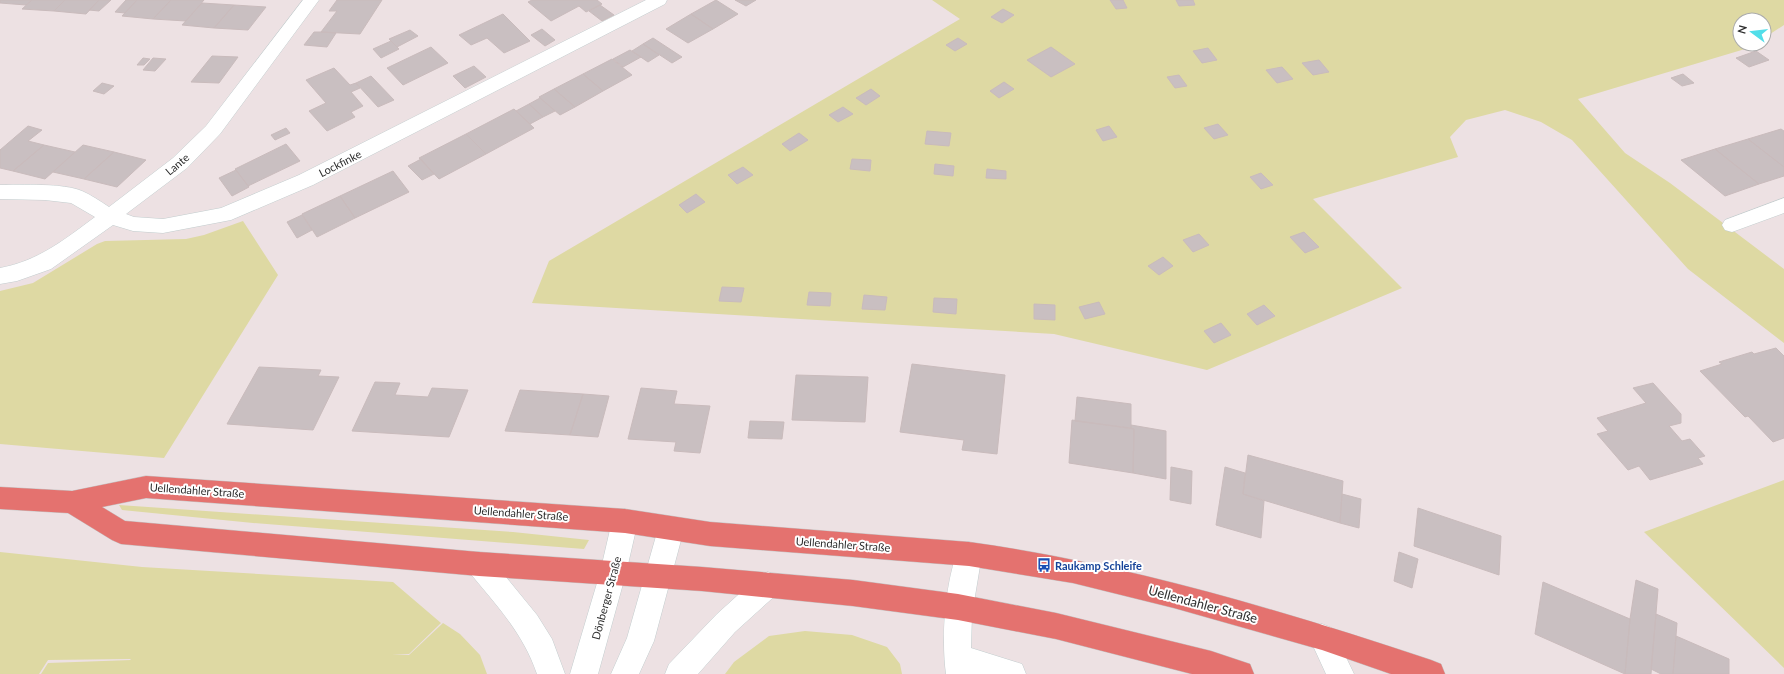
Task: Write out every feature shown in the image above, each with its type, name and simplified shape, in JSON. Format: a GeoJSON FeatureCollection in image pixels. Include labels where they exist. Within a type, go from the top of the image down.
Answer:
{"type":"FeatureCollection","features":[{"type":"Feature","properties":{"kind":"main road","name":"Uellendahler Straße"},"geometry":{"type":"LineString","coordinates":[[0,498],[72,502],[146,487],[409,504],[625,521],[671,529],[732,536],[970,554],[1044,565],[1174,595],[1322,637],[1431,674]]}},
{"type":"Feature","properties":{"kind":"main road","name":"Uellendahler Straße"},"geometry":{"type":"LineString","coordinates":[[72,502],[121,532],[479,564],[768,585],[958,607],[1056,626],[1211,665],[1240,674]]}},
{"type":"Feature","properties":{"kind":"street","name":"Lante"},"geometry":{"type":"LineString","coordinates":[[0,276],[17,273],[44,263],[180,163],[213,130],[311,0]]}},
{"type":"Feature","properties":{"kind":"street","name":"Lockfinke"},"geometry":{"type":"LineString","coordinates":[[0,192],[45,192],[75,196],[109,216],[133,224],[163,226],[224,215],[306,180],[659,0]]}},
{"type":"Feature","properties":{"kind":"street"},"geometry":{"type":"LineString","coordinates":[[1732,225],[1784,205]]}},
{"type":"Feature","properties":{"kind":"street","name":"Dönberger Straße"},"geometry":{"type":"LineString","coordinates":[[584,674],[613,573],[625,521]]}},
{"type":"Feature","properties":{"kind":"street"},"geometry":{"type":"LineString","coordinates":[[625,674],[640,641],[671,529]]}},
{"type":"Feature","properties":{"kind":"street"},"geometry":{"type":"LineString","coordinates":[[970,554],[958,607],[959,665],[1012,674]]}},
{"type":"Feature","properties":{"kind":"street"},"geometry":{"type":"LineString","coordinates":[[479,564],[528,624],[542,649],[551,674]]}},
{"type":"Feature","properties":{"kind":"street"},"geometry":{"type":"LineString","coordinates":[[679,674],[726,623],[768,585]]}},
{"type":"Feature","properties":{"kind":"street"},"geometry":{"type":"LineString","coordinates":[[1322,637],[1340,674]]}},
{"type":"Feature","properties":{"kind":"shaded area"},"geometry":{"type":"Polygon","coordinates":[[[932,0],[1784,0],[1784,25],[1772,33],[1772,12],[1732,12],[1732,52],[1735,52],[1578,99],[1625,153],[1670,183],[1784,269],[1784,343],[1688,269],[1572,140],[1541,122],[1505,110],[1466,120],[1450,137],[1458,157],[1313,199],[1402,288],[1207,370],[1054,334],[532,303],[549,261],[960,19],[932,0]]]}},
{"type":"Feature","properties":{"kind":"shaded area"},"geometry":{"type":"Polygon","coordinates":[[[243,221],[278,275],[164,458],[0,444],[0,291],[33,283],[97,244],[105,241],[186,239],[204,235],[243,221]]]}},
{"type":"Feature","properties":{"kind":"shaded area"},"geometry":{"type":"Polygon","coordinates":[[[1784,480],[1784,668],[1644,532],[1784,480]]]}},
{"type":"Feature","properties":{"kind":"shaded area"},"geometry":{"type":"Polygon","coordinates":[[[119,505],[513,532],[589,540],[584,549],[253,523],[122,510],[119,505]]]}},
{"type":"Feature","properties":{"kind":"shaded area"},"geometry":{"type":"Polygon","coordinates":[[[0,552],[142,567],[393,582],[441,623],[409,654],[392,654],[409,655],[443,623],[460,634],[480,655],[487,674],[41,674],[48,663],[131,660],[130,659],[48,660],[39,674],[0,674],[0,552]]]}},
{"type":"Feature","properties":{"kind":"shaded area"},"geometry":{"type":"Polygon","coordinates":[[[805,631],[852,635],[887,647],[900,664],[902,674],[725,674],[734,662],[769,636],[805,631]]]}},
{"type":"Feature","properties":{"kind":"building"},"geometry":{"type":"Polygon","coordinates":[[[0,0],[32,0],[26,5],[0,3],[0,0]]]}},
{"type":"Feature","properties":{"kind":"building"},"geometry":{"type":"Polygon","coordinates":[[[32,0],[65,0],[54,11],[22,9],[32,0]]]}},
{"type":"Feature","properties":{"kind":"building"},"geometry":{"type":"Polygon","coordinates":[[[65,0],[99,0],[86,14],[54,11],[65,0]]]}},
{"type":"Feature","properties":{"kind":"building"},"geometry":{"type":"Polygon","coordinates":[[[99,0],[111,0],[99,11],[89,10],[99,0]]]}},
{"type":"Feature","properties":{"kind":"building"},"geometry":{"type":"Polygon","coordinates":[[[126,0],[137,0],[125,13],[115,12],[126,0]]]}},
{"type":"Feature","properties":{"kind":"building"},"geometry":{"type":"Polygon","coordinates":[[[137,0],[171,0],[153,19],[122,16],[137,0]]]}},
{"type":"Feature","properties":{"kind":"building"},"geometry":{"type":"Polygon","coordinates":[[[171,0],[204,0],[186,21],[153,19],[171,0]]]}},
{"type":"Feature","properties":{"kind":"building"},"geometry":{"type":"Polygon","coordinates":[[[337,0],[382,0],[360,34],[321,32],[337,11],[329,11],[337,0]]]}},
{"type":"Feature","properties":{"kind":"building"},"geometry":{"type":"Polygon","coordinates":[[[532,0],[597,0],[602,4],[586,12],[579,6],[551,21],[528,2],[532,0]]]}},
{"type":"Feature","properties":{"kind":"building"},"geometry":{"type":"Polygon","coordinates":[[[716,0],[738,14],[713,29],[691,14],[716,0]]]}},
{"type":"Feature","properties":{"kind":"building"},"geometry":{"type":"Polygon","coordinates":[[[735,0],[756,0],[746,6],[735,0]]]}},
{"type":"Feature","properties":{"kind":"building"},"geometry":{"type":"Polygon","coordinates":[[[1110,0],[1123,0],[1127,8],[1116,9],[1110,0]]]}},
{"type":"Feature","properties":{"kind":"building"},"geometry":{"type":"Polygon","coordinates":[[[1176,0],[1193,0],[1195,5],[1179,6],[1176,0]]]}},
{"type":"Feature","properties":{"kind":"building"},"geometry":{"type":"Polygon","coordinates":[[[202,3],[234,5],[214,28],[182,25],[202,3]]]}},
{"type":"Feature","properties":{"kind":"building"},"geometry":{"type":"Polygon","coordinates":[[[234,5],[266,7],[248,30],[214,28],[234,5]]]}},
{"type":"Feature","properties":{"kind":"building"},"geometry":{"type":"Polygon","coordinates":[[[600,5],[614,15],[602,21],[589,11],[600,5]]]}},
{"type":"Feature","properties":{"kind":"building"},"geometry":{"type":"Polygon","coordinates":[[[1003,9],[1014,15],[1002,23],[991,17],[1003,9]]]}},
{"type":"Feature","properties":{"kind":"building"},"geometry":{"type":"Polygon","coordinates":[[[503,14],[530,41],[504,53],[487,38],[471,45],[459,35],[503,14]]]}},
{"type":"Feature","properties":{"kind":"building"},"geometry":{"type":"Polygon","coordinates":[[[691,14],[713,29],[688,43],[666,29],[691,14]]]}},
{"type":"Feature","properties":{"kind":"building"},"geometry":{"type":"Polygon","coordinates":[[[542,29],[555,40],[545,46],[531,35],[542,29]]]}},
{"type":"Feature","properties":{"kind":"building"},"geometry":{"type":"Polygon","coordinates":[[[410,30],[418,36],[397,47],[389,39],[410,30]]]}},
{"type":"Feature","properties":{"kind":"building"},"geometry":{"type":"Polygon","coordinates":[[[314,32],[336,33],[327,47],[304,45],[314,32]]]}},
{"type":"Feature","properties":{"kind":"building"},"geometry":{"type":"Polygon","coordinates":[[[653,38],[682,57],[672,63],[643,44],[653,38]]]}},
{"type":"Feature","properties":{"kind":"building"},"geometry":{"type":"Polygon","coordinates":[[[958,38],[967,44],[955,51],[946,45],[958,38]]]}},
{"type":"Feature","properties":{"kind":"building"},"geometry":{"type":"Polygon","coordinates":[[[391,41],[399,49],[381,58],[373,49],[391,41]]]}},
{"type":"Feature","properties":{"kind":"building"},"geometry":{"type":"Polygon","coordinates":[[[643,44],[659,55],[648,62],[632,51],[643,44]]]}},
{"type":"Feature","properties":{"kind":"building"},"geometry":{"type":"Polygon","coordinates":[[[431,47],[448,63],[403,85],[387,68],[431,47]]]}},
{"type":"Feature","properties":{"kind":"building"},"geometry":{"type":"Polygon","coordinates":[[[1051,47],[1075,64],[1051,77],[1027,60],[1051,47]]]}},
{"type":"Feature","properties":{"kind":"building"},"geometry":{"type":"Polygon","coordinates":[[[1208,48],[1217,60],[1202,63],[1193,51],[1208,48]]]}},
{"type":"Feature","properties":{"kind":"building"},"geometry":{"type":"Polygon","coordinates":[[[630,50],[641,57],[623,67],[613,59],[630,50]]]}},
{"type":"Feature","properties":{"kind":"building"},"geometry":{"type":"Polygon","coordinates":[[[1757,52],[1769,60],[1749,67],[1736,58],[1757,52]]]}},
{"type":"Feature","properties":{"kind":"building"},"geometry":{"type":"Polygon","coordinates":[[[212,56],[238,57],[219,83],[191,82],[212,56]]]}},
{"type":"Feature","properties":{"kind":"building"},"geometry":{"type":"Polygon","coordinates":[[[143,58],[150,59],[144,65],[137,65],[143,58]]]}},
{"type":"Feature","properties":{"kind":"building"},"geometry":{"type":"Polygon","coordinates":[[[153,58],[166,59],[155,71],[143,70],[153,58]]]}},
{"type":"Feature","properties":{"kind":"building"},"geometry":{"type":"Polygon","coordinates":[[[612,59],[632,75],[603,91],[583,74],[612,59]]]}},
{"type":"Feature","properties":{"kind":"building"},"geometry":{"type":"Polygon","coordinates":[[[1319,60],[1329,72],[1313,75],[1302,63],[1319,60]]]}},
{"type":"Feature","properties":{"kind":"building"},"geometry":{"type":"Polygon","coordinates":[[[474,66],[486,77],[465,88],[453,76],[474,66]]]}},
{"type":"Feature","properties":{"kind":"building"},"geometry":{"type":"Polygon","coordinates":[[[1282,67],[1293,79],[1277,83],[1266,70],[1282,67]]]}},
{"type":"Feature","properties":{"kind":"building"},"geometry":{"type":"Polygon","coordinates":[[[334,68],[350,85],[356,83],[360,88],[351,92],[363,106],[351,112],[355,117],[327,131],[309,111],[326,103],[306,80],[334,68]]]}},
{"type":"Feature","properties":{"kind":"building"},"geometry":{"type":"Polygon","coordinates":[[[583,74],[603,91],[575,107],[554,89],[583,74]]]}},
{"type":"Feature","properties":{"kind":"building"},"geometry":{"type":"Polygon","coordinates":[[[1683,74],[1694,83],[1682,86],[1671,78],[1683,74]]]}},
{"type":"Feature","properties":{"kind":"building"},"geometry":{"type":"Polygon","coordinates":[[[1179,75],[1187,86],[1175,88],[1167,77],[1179,75]]]}},
{"type":"Feature","properties":{"kind":"building"},"geometry":{"type":"Polygon","coordinates":[[[371,76],[394,100],[378,107],[356,83],[371,76]]]}},
{"type":"Feature","properties":{"kind":"building"},"geometry":{"type":"Polygon","coordinates":[[[1004,82],[1014,89],[999,98],[990,91],[1004,82]]]}},
{"type":"Feature","properties":{"kind":"building"},"geometry":{"type":"Polygon","coordinates":[[[102,83],[114,86],[104,94],[93,91],[102,83]]]}},
{"type":"Feature","properties":{"kind":"building"},"geometry":{"type":"Polygon","coordinates":[[[554,89],[575,107],[560,115],[539,97],[554,89]]]}},
{"type":"Feature","properties":{"kind":"building"},"geometry":{"type":"Polygon","coordinates":[[[871,89],[880,96],[866,105],[856,98],[871,89]]]}},
{"type":"Feature","properties":{"kind":"building"},"geometry":{"type":"Polygon","coordinates":[[[540,98],[555,111],[543,117],[529,104],[540,98]]]}},
{"type":"Feature","properties":{"kind":"building"},"geometry":{"type":"Polygon","coordinates":[[[529,104],[543,117],[530,124],[516,111],[529,104]]]}},
{"type":"Feature","properties":{"kind":"building"},"geometry":{"type":"Polygon","coordinates":[[[843,107],[853,114],[838,122],[829,115],[843,107]]]}},
{"type":"Feature","properties":{"kind":"building"},"geometry":{"type":"Polygon","coordinates":[[[514,109],[534,128],[486,154],[466,134],[514,109]]]}},
{"type":"Feature","properties":{"kind":"building"},"geometry":{"type":"Polygon","coordinates":[[[1218,124],[1228,135],[1214,139],[1204,128],[1218,124]]]}},
{"type":"Feature","properties":{"kind":"building"},"geometry":{"type":"Polygon","coordinates":[[[28,126],[42,130],[28,141],[44,145],[13,171],[0,168],[0,150],[28,126]]]}},
{"type":"Feature","properties":{"kind":"building"},"geometry":{"type":"Polygon","coordinates":[[[1109,126],[1117,137],[1103,141],[1096,130],[1109,126]]]}},
{"type":"Feature","properties":{"kind":"building"},"geometry":{"type":"Polygon","coordinates":[[[286,128],[290,133],[275,140],[271,135],[286,128]]]}},
{"type":"Feature","properties":{"kind":"building"},"geometry":{"type":"Polygon","coordinates":[[[1781,129],[1784,131],[1784,167],[1748,139],[1781,129]]]}},
{"type":"Feature","properties":{"kind":"building"},"geometry":{"type":"Polygon","coordinates":[[[927,131],[951,133],[949,146],[925,144],[927,131]]]}},
{"type":"Feature","properties":{"kind":"building"},"geometry":{"type":"Polygon","coordinates":[[[799,133],[808,140],[790,151],[782,144],[799,133]]]}},
{"type":"Feature","properties":{"kind":"building"},"geometry":{"type":"Polygon","coordinates":[[[466,134],[486,154],[439,179],[419,158],[466,134]]]}},
{"type":"Feature","properties":{"kind":"building"},"geometry":{"type":"Polygon","coordinates":[[[1748,139],[1784,167],[1784,176],[1759,184],[1715,149],[1748,139]]]}},
{"type":"Feature","properties":{"kind":"building"},"geometry":{"type":"Polygon","coordinates":[[[286,144],[300,161],[248,186],[235,169],[286,144]]]}},
{"type":"Feature","properties":{"kind":"building"},"geometry":{"type":"Polygon","coordinates":[[[44,145],[75,152],[45,179],[13,171],[44,145]]]}},
{"type":"Feature","properties":{"kind":"building"},"geometry":{"type":"Polygon","coordinates":[[[83,145],[114,152],[84,179],[53,172],[83,145]]]}},
{"type":"Feature","properties":{"kind":"building"},"geometry":{"type":"Polygon","coordinates":[[[1715,149],[1759,184],[1725,196],[1681,160],[1715,149]]]}},
{"type":"Feature","properties":{"kind":"building"},"geometry":{"type":"Polygon","coordinates":[[[114,152],[146,160],[117,187],[84,179],[114,152]]]}},
{"type":"Feature","properties":{"kind":"building"},"geometry":{"type":"Polygon","coordinates":[[[421,159],[434,174],[422,180],[408,166],[421,159]]]}},
{"type":"Feature","properties":{"kind":"building"},"geometry":{"type":"Polygon","coordinates":[[[852,159],[871,160],[870,171],[850,169],[852,159]]]}},
{"type":"Feature","properties":{"kind":"building"},"geometry":{"type":"Polygon","coordinates":[[[935,164],[954,166],[953,176],[934,174],[935,164]]]}},
{"type":"Feature","properties":{"kind":"building"},"geometry":{"type":"Polygon","coordinates":[[[743,167],[753,175],[737,184],[728,175],[743,167]]]}},
{"type":"Feature","properties":{"kind":"building"},"geometry":{"type":"Polygon","coordinates":[[[987,169],[1006,171],[1006,179],[986,178],[987,169]]]}},
{"type":"Feature","properties":{"kind":"building"},"geometry":{"type":"Polygon","coordinates":[[[236,170],[249,187],[232,196],[219,178],[236,170]]]}},
{"type":"Feature","properties":{"kind":"building"},"geometry":{"type":"Polygon","coordinates":[[[393,171],[409,192],[355,218],[340,196],[393,171]]]}},
{"type":"Feature","properties":{"kind":"building"},"geometry":{"type":"Polygon","coordinates":[[[1261,173],[1273,185],[1261,189],[1250,177],[1261,173]]]}},
{"type":"Feature","properties":{"kind":"building"},"geometry":{"type":"Polygon","coordinates":[[[696,194],[705,202],[687,213],[679,205],[696,194]]]}},
{"type":"Feature","properties":{"kind":"building"},"geometry":{"type":"Polygon","coordinates":[[[340,196],[355,218],[317,237],[302,214],[340,196]]]}},
{"type":"Feature","properties":{"kind":"building"},"geometry":{"type":"Polygon","coordinates":[[[302,215],[312,230],[297,238],[287,222],[302,215]]]}},
{"type":"Feature","properties":{"kind":"building"},"geometry":{"type":"Polygon","coordinates":[[[1304,232],[1319,247],[1305,253],[1290,237],[1304,232]]]}},
{"type":"Feature","properties":{"kind":"building"},"geometry":{"type":"Polygon","coordinates":[[[1199,234],[1209,245],[1193,252],[1183,240],[1199,234]]]}},
{"type":"Feature","properties":{"kind":"building"},"geometry":{"type":"Polygon","coordinates":[[[1163,257],[1173,266],[1159,275],[1148,266],[1163,257]]]}},
{"type":"Feature","properties":{"kind":"building"},"geometry":{"type":"Polygon","coordinates":[[[722,287],[744,288],[741,302],[719,301],[722,287]]]}},
{"type":"Feature","properties":{"kind":"building"},"geometry":{"type":"Polygon","coordinates":[[[809,292],[831,293],[830,306],[807,305],[809,292]]]}},
{"type":"Feature","properties":{"kind":"building"},"geometry":{"type":"Polygon","coordinates":[[[864,295],[887,297],[885,310],[862,309],[864,295]]]}},
{"type":"Feature","properties":{"kind":"building"},"geometry":{"type":"Polygon","coordinates":[[[934,298],[957,299],[956,314],[933,312],[934,298]]]}},
{"type":"Feature","properties":{"kind":"building"},"geometry":{"type":"Polygon","coordinates":[[[1099,302],[1105,314],[1085,319],[1079,307],[1099,302]]]}},
{"type":"Feature","properties":{"kind":"building"},"geometry":{"type":"Polygon","coordinates":[[[1034,304],[1055,305],[1055,320],[1034,319],[1034,304]]]}},
{"type":"Feature","properties":{"kind":"building"},"geometry":{"type":"Polygon","coordinates":[[[1264,305],[1275,316],[1257,325],[1247,314],[1264,305]]]}},
{"type":"Feature","properties":{"kind":"building"},"geometry":{"type":"Polygon","coordinates":[[[1221,323],[1231,335],[1214,343],[1204,331],[1221,323]]]}},
{"type":"Feature","properties":{"kind":"building"},"geometry":{"type":"Polygon","coordinates":[[[1776,348],[1784,356],[1784,438],[1773,442],[1748,416],[1745,417],[1700,371],[1722,364],[1719,362],[1752,352],[1754,354],[1776,348]]]}},
{"type":"Feature","properties":{"kind":"building"},"geometry":{"type":"Polygon","coordinates":[[[912,364],[1005,375],[997,454],[962,450],[964,440],[900,432],[912,364]]]}},
{"type":"Feature","properties":{"kind":"building"},"geometry":{"type":"Polygon","coordinates":[[[259,367],[321,370],[318,376],[339,377],[313,430],[227,424],[259,367]]]}},
{"type":"Feature","properties":{"kind":"building"},"geometry":{"type":"Polygon","coordinates":[[[796,375],[868,377],[865,422],[792,420],[796,375]]]}},
{"type":"Feature","properties":{"kind":"building"},"geometry":{"type":"Polygon","coordinates":[[[375,382],[400,383],[395,395],[428,397],[432,388],[468,390],[449,437],[352,431],[375,382]]]}},
{"type":"Feature","properties":{"kind":"building"},"geometry":{"type":"Polygon","coordinates":[[[1653,383],[1681,414],[1681,423],[1669,426],[1682,441],[1690,439],[1705,456],[1698,458],[1703,464],[1650,480],[1639,466],[1628,470],[1597,434],[1608,431],[1597,418],[1646,403],[1633,388],[1653,383]]]}},
{"type":"Feature","properties":{"kind":"building"},"geometry":{"type":"Polygon","coordinates":[[[641,388],[677,391],[674,404],[710,406],[700,453],[674,451],[676,442],[628,439],[641,388]]]}},
{"type":"Feature","properties":{"kind":"building"},"geometry":{"type":"Polygon","coordinates":[[[520,390],[583,394],[570,435],[505,431],[520,390]]]}},
{"type":"Feature","properties":{"kind":"building"},"geometry":{"type":"Polygon","coordinates":[[[583,394],[609,396],[598,437],[570,435],[583,394]]]}},
{"type":"Feature","properties":{"kind":"building"},"geometry":{"type":"Polygon","coordinates":[[[1077,397],[1131,404],[1131,428],[1075,421],[1077,397]]]}},
{"type":"Feature","properties":{"kind":"building"},"geometry":{"type":"Polygon","coordinates":[[[1072,420],[1134,429],[1133,473],[1069,463],[1072,420]]]}},
{"type":"Feature","properties":{"kind":"building"},"geometry":{"type":"Polygon","coordinates":[[[750,421],[784,422],[782,439],[748,438],[750,421]]]}},
{"type":"Feature","properties":{"kind":"building"},"geometry":{"type":"Polygon","coordinates":[[[1131,425],[1166,431],[1166,479],[1133,473],[1134,429],[1131,428],[1131,425]]]}},
{"type":"Feature","properties":{"kind":"building"},"geometry":{"type":"Polygon","coordinates":[[[1248,455],[1343,481],[1340,523],[1243,494],[1248,455]]]}},
{"type":"Feature","properties":{"kind":"building"},"geometry":{"type":"Polygon","coordinates":[[[1171,467],[1192,471],[1191,504],[1170,500],[1171,467]]]}},
{"type":"Feature","properties":{"kind":"building"},"geometry":{"type":"Polygon","coordinates":[[[1225,467],[1245,473],[1243,494],[1264,501],[1261,538],[1216,525],[1225,467]]]}},
{"type":"Feature","properties":{"kind":"building"},"geometry":{"type":"Polygon","coordinates":[[[1342,494],[1361,499],[1359,528],[1340,523],[1342,494]]]}},
{"type":"Feature","properties":{"kind":"building"},"geometry":{"type":"Polygon","coordinates":[[[1418,508],[1501,536],[1499,575],[1414,546],[1418,508]]]}},
{"type":"Feature","properties":{"kind":"building"},"geometry":{"type":"Polygon","coordinates":[[[1399,552],[1418,559],[1412,588],[1394,581],[1399,552]]]}},
{"type":"Feature","properties":{"kind":"building"},"geometry":{"type":"Polygon","coordinates":[[[1636,580],[1658,589],[1651,674],[1625,674],[1630,619],[1636,580]]]}},
{"type":"Feature","properties":{"kind":"building"},"geometry":{"type":"Polygon","coordinates":[[[1543,582],[1630,619],[1625,674],[1535,634],[1543,582]]]}},
{"type":"Feature","properties":{"kind":"building"},"geometry":{"type":"Polygon","coordinates":[[[1656,614],[1677,623],[1673,674],[1661,674],[1651,669],[1656,614]]]}},
{"type":"Feature","properties":{"kind":"building"},"geometry":{"type":"Polygon","coordinates":[[[1676,636],[1729,659],[1729,674],[1673,674],[1676,636]]]}},
{"type":"Feature","properties":{"kind":"place","name":"Raukamp Schleife"},"geometry":{"type":"Point","coordinates":[1044,565]}}]}
